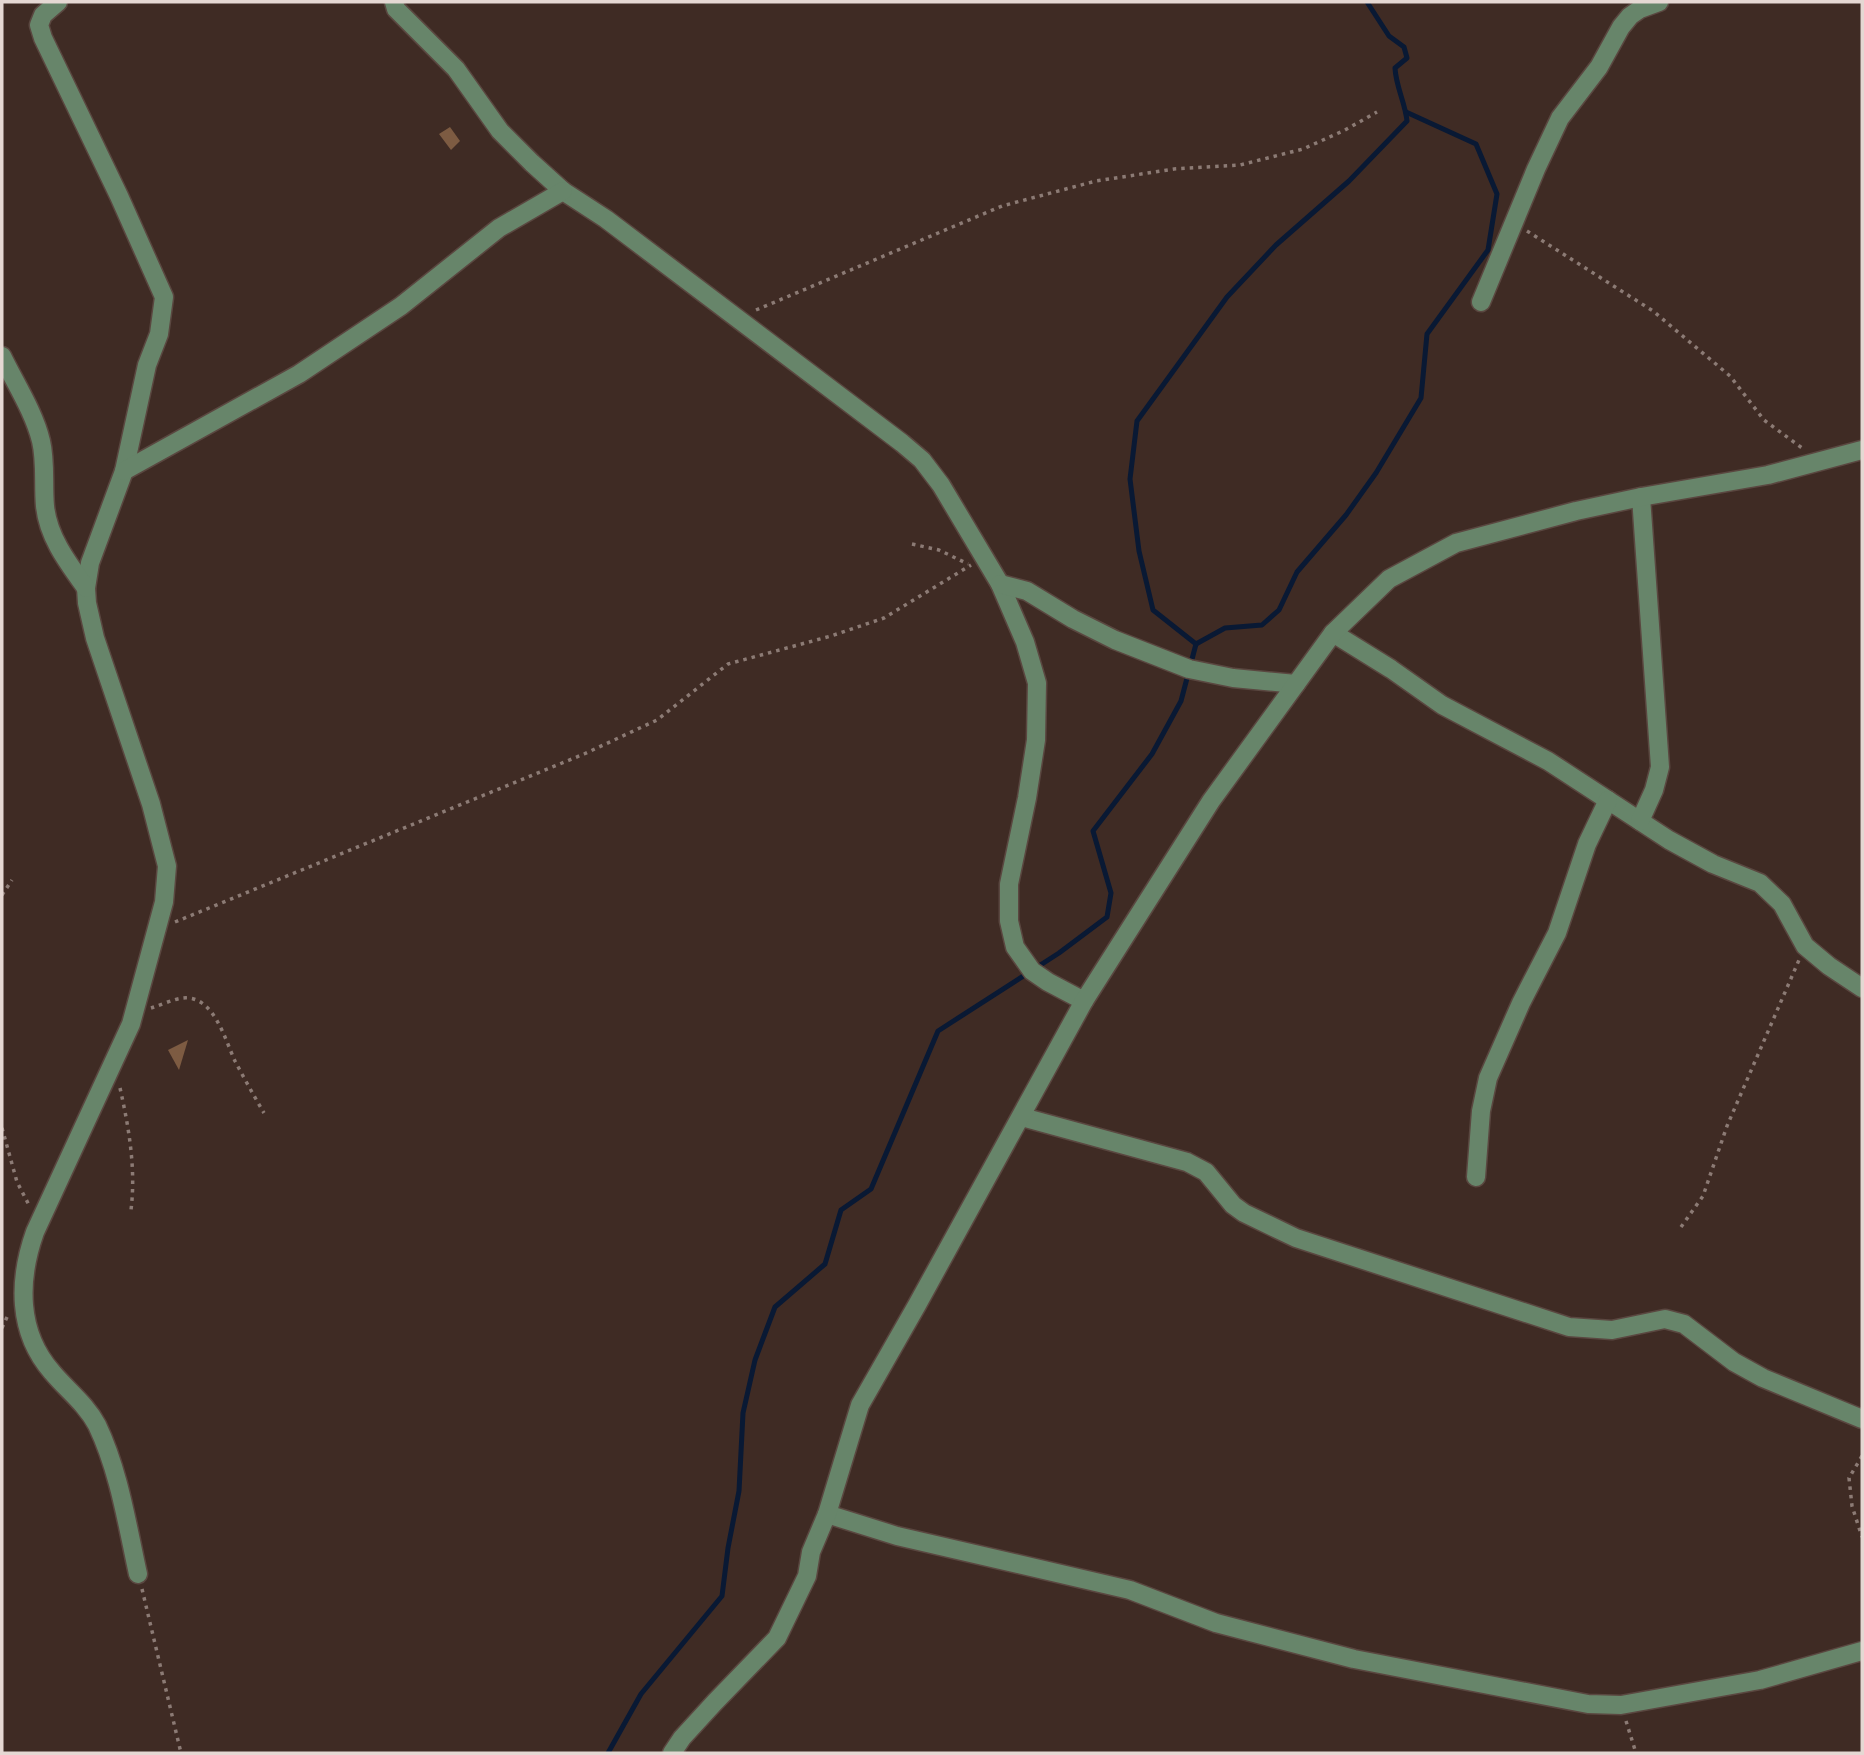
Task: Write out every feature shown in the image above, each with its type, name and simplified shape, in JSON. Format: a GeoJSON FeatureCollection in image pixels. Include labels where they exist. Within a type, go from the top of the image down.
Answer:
{"type":"FeatureCollection","features":[{"type":"Feature","properties":{"kind":"street"},"geometry":{"type":"LineString","coordinates":[[58,2],[43,15],[38,26],[164,297],[159,334],[148,365],[124,471],[90,563],[86,588],[95,638],[151,804],[167,866],[164,902],[134,1014],[38,1223],[24,1272],[27,1329],[38,1354],[52,1373],[83,1404],[96,1423],[114,1467],[138,1574]]}},
{"type":"Feature","properties":{"kind":"street"},"geometry":{"type":"LineString","coordinates":[[394,2],[396,9],[456,69],[500,131],[563,191],[606,219],[922,460],[941,485],[978,561],[1000,584],[1025,642],[1037,683],[1036,740],[1009,884],[1009,921],[1015,947],[1032,971],[1084,1000]]}},
{"type":"Feature","properties":{"kind":"street"},"geometry":{"type":"LineString","coordinates":[[1481,302],[1560,118],[1599,67],[1630,16],[1659,2]]}},
{"type":"Feature","properties":{"kind":"street"},"geometry":{"type":"LineString","coordinates":[[124,471],[299,374],[401,306],[499,228],[563,191]]}},
{"type":"Feature","properties":{"kind":"street"},"geometry":{"type":"LineString","coordinates":[[2,356],[41,437],[45,507],[50,530],[66,560],[86,588]]}},
{"type":"Feature","properties":{"kind":"street"},"geometry":{"type":"LineString","coordinates":[[672,1753],[715,1702],[777,1638],[807,1576],[811,1552],[827,1514],[860,1405],[1084,1000],[1210,801],[1333,633],[1389,579],[1456,543],[1641,497],[1768,475],[1862,450]]}},
{"type":"Feature","properties":{"kind":"street"},"geometry":{"type":"LineString","coordinates":[[1640,821],[1654,790],[1660,767],[1641,497]]}},
{"type":"Feature","properties":{"kind":"street"},"geometry":{"type":"LineString","coordinates":[[1000,584],[1027,592],[1115,640],[1189,669],[1233,678],[1296,684]]}},
{"type":"Feature","properties":{"kind":"street"},"geometry":{"type":"LineString","coordinates":[[1333,633],[1391,669],[1441,705],[1548,761],[1669,840],[1713,864],[1760,883],[1782,904],[1805,946],[1862,988]]}},
{"type":"Feature","properties":{"kind":"street"},"geometry":{"type":"LineString","coordinates":[[1476,1177],[1481,1111],[1488,1078],[1521,1003],[1557,933],[1587,844],[1608,800]]}},
{"type":"Feature","properties":{"kind":"street"},"geometry":{"type":"LineString","coordinates":[[1021,1117],[1187,1162],[1206,1172],[1233,1205],[1244,1213],[1296,1238],[1569,1327],[1612,1330],[1665,1319],[1684,1324],[1734,1362],[1763,1378],[1862,1419]]}},
{"type":"Feature","properties":{"kind":"street"},"geometry":{"type":"LineString","coordinates":[[827,1514],[897,1536],[1130,1590],[1216,1623],[1354,1659],[1588,1704],[1621,1705],[1759,1680],[1862,1651]]}},
{"type":"Feature","properties":{"kind":"path"},"geometry":{"type":"LineString","coordinates":[[738,318],[1002,206],[1097,181],[1174,169],[1240,165],[1303,149],[1345,131],[1377,112]]}},
{"type":"Feature","properties":{"kind":"path"},"geometry":{"type":"LineString","coordinates":[[1514,222],[1653,311],[1730,376],[1764,420],[1822,461]]}},
{"type":"Feature","properties":{"kind":"path"},"geometry":{"type":"LineString","coordinates":[[912,544],[978,561]]}},
{"type":"Feature","properties":{"kind":"path"},"geometry":{"type":"LineString","coordinates":[[156,930],[584,754],[657,720],[728,664],[831,636],[884,618],[978,561]]}},
{"type":"Feature","properties":{"kind":"path"},"geometry":{"type":"LineString","coordinates":[[2,895],[12,880]]}},
{"type":"Feature","properties":{"kind":"path"},"geometry":{"type":"LineString","coordinates":[[1681,1227],[1703,1196],[1727,1126],[1805,946]]}},
{"type":"Feature","properties":{"kind":"path"},"geometry":{"type":"LineString","coordinates":[[134,1014],[183,998],[197,1001],[207,1008],[226,1037],[233,1056],[264,1113]]}},
{"type":"Feature","properties":{"kind":"path"},"geometry":{"type":"LineString","coordinates":[[114,1061],[131,1150],[131,1210]]}},
{"type":"Feature","properties":{"kind":"path"},"geometry":{"type":"LineString","coordinates":[[2,1128],[17,1182],[38,1223]]}},
{"type":"Feature","properties":{"kind":"path"},"geometry":{"type":"LineString","coordinates":[[1862,1456],[1849,1478],[1852,1506],[1862,1537]]}},
{"type":"Feature","properties":{"kind":"path"},"geometry":{"type":"LineString","coordinates":[[138,1574],[181,1753]]}},
{"type":"Feature","properties":{"kind":"path"},"geometry":{"type":"LineString","coordinates":[[1621,1705],[1636,1753]]}},
{"type":"Feature","properties":{"kind":"building"},"geometry":{"type":"Polygon","coordinates":[[[450,127],[460,141],[451,150],[439,134],[450,127]]]}},
{"type":"Feature","properties":{"kind":"building"},"geometry":{"type":"Polygon","coordinates":[[[188,1040],[179,1070],[168,1050],[188,1040]]]}},
{"type":"Feature","properties":{"kind":"waterway"},"geometry":{"type":"LineString","coordinates":[[608,1753],[641,1694],[722,1596],[739,1491],[743,1413],[755,1360],[775,1307],[825,1264],[841,1210],[871,1189],[938,1031],[1059,953],[1107,917],[1111,893],[1093,831],[1152,754],[1181,701],[1196,644],[1153,610],[1139,551],[1130,479],[1137,421],[1227,297],[1276,245],[1349,181],[1407,121],[1395,68],[1407,58],[1404,47],[1389,36],[1367,2]]}},
{"type":"Feature","properties":{"kind":"waterway"},"geometry":{"type":"LineString","coordinates":[[1196,644],[1225,628],[1262,625],[1279,610],[1297,572],[1346,515],[1376,473],[1421,398],[1427,334],[1488,250],[1497,194],[1476,144],[1406,112]]}}]}
